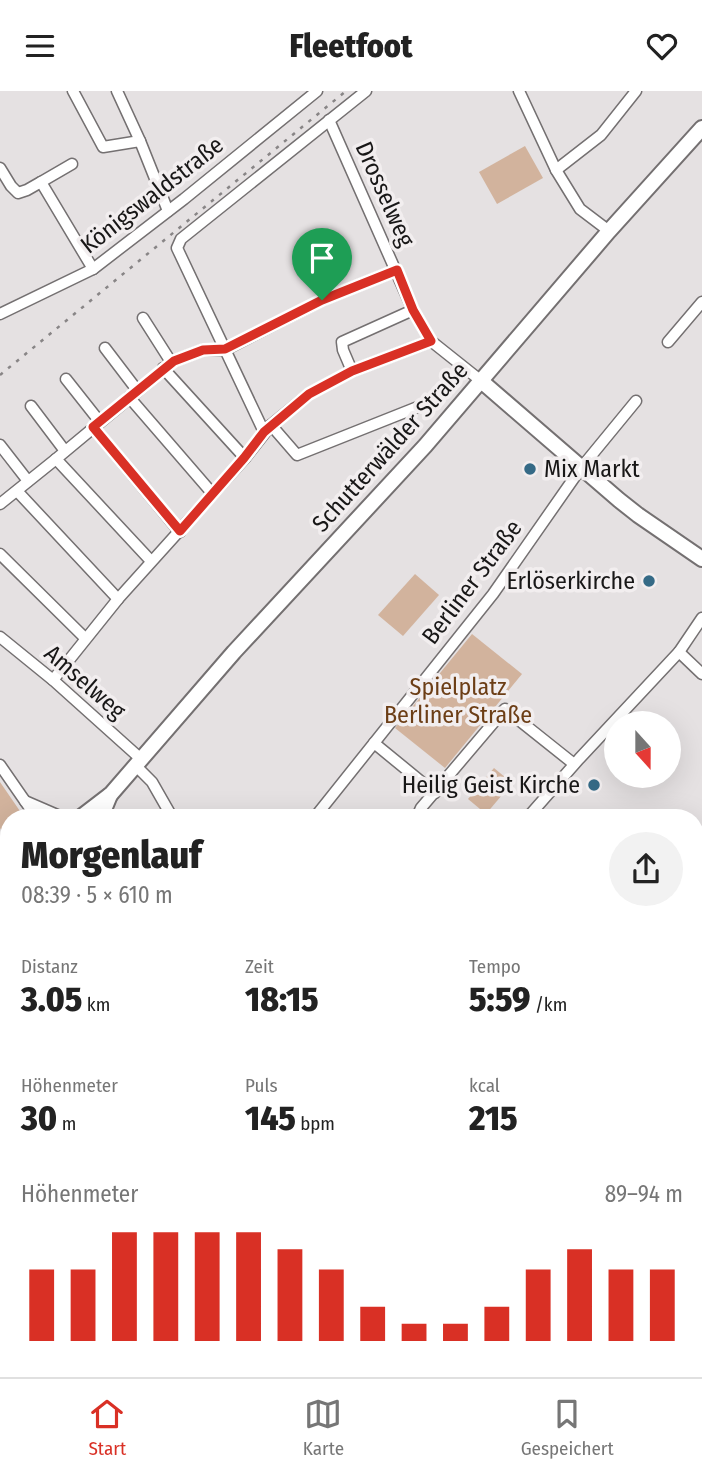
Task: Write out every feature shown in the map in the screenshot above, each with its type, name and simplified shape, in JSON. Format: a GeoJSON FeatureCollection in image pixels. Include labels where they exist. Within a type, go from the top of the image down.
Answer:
{"type":"FeatureCollection","features":[{"type":"Feature","properties":{"kind":"main road","name":"Schutterwälder Straße"},"geometry":{"type":"LineString","coordinates":[[91,809],[111,794],[234,652],[425,446],[609,231],[702,128]]}},
{"type":"Feature","properties":{"kind":"main road"},"geometry":{"type":"LineString","coordinates":[[480,380],[638,515],[702,559]]}},
{"type":"Feature","properties":{"kind":"main road","name":"Schutterwälder Straße"},"geometry":{"type":"LineString","coordinates":[[104,809],[111,794]]}},
{"type":"Feature","properties":{"kind":"street"},"geometry":{"type":"LineString","coordinates":[[73,91],[103,147],[140,141]]}},
{"type":"Feature","properties":{"kind":"street"},"geometry":{"type":"LineString","coordinates":[[117,91],[168,211]]}},
{"type":"Feature","properties":{"kind":"street","name":"Königswaldstraße"},"geometry":{"type":"LineString","coordinates":[[0,313],[93,269],[317,91]]}},
{"type":"Feature","properties":{"kind":"street"},"geometry":{"type":"LineString","coordinates":[[366,91],[181,239],[177,248],[225,349],[267,428],[297,455],[433,401]]}},
{"type":"Feature","properties":{"kind":"street"},"geometry":{"type":"LineString","coordinates":[[519,91],[556,170],[580,209],[609,231]]}},
{"type":"Feature","properties":{"kind":"street"},"geometry":{"type":"LineString","coordinates":[[556,170],[601,135],[636,91]]}},
{"type":"Feature","properties":{"kind":"street","name":"Drosselweg"},"geometry":{"type":"LineString","coordinates":[[329,120],[413,310],[431,341],[480,380]]}},
{"type":"Feature","properties":{"kind":"street"},"geometry":{"type":"LineString","coordinates":[[0,168],[18,193],[72,164]]}},
{"type":"Feature","properties":{"kind":"street"},"geometry":{"type":"LineString","coordinates":[[41,183],[93,269]]}},
{"type":"Feature","properties":{"kind":"street"},"geometry":{"type":"LineString","coordinates":[[0,504],[167,365],[203,350],[225,349],[322,300],[397,270]]}},
{"type":"Feature","properties":{"kind":"street"},"geometry":{"type":"LineString","coordinates":[[668,342],[702,302]]}},
{"type":"Feature","properties":{"kind":"street"},"geometry":{"type":"LineString","coordinates":[[352,371],[342,342],[413,310]]}},
{"type":"Feature","properties":{"kind":"street"},"geometry":{"type":"LineString","coordinates":[[143,318],[167,365],[244,458]]}},
{"type":"Feature","properties":{"kind":"street"},"geometry":{"type":"LineString","coordinates":[[53,680],[118,599],[244,458],[267,428],[309,394],[352,371],[431,341]]}},
{"type":"Feature","properties":{"kind":"street"},"geometry":{"type":"LineString","coordinates":[[105,348],[133,394],[212,493]]}},
{"type":"Feature","properties":{"kind":"street"},"geometry":{"type":"LineString","coordinates":[[66,379],[96,424],[180,531]]}},
{"type":"Feature","properties":{"kind":"street","name":"Berliner Straße"},"geometry":{"type":"LineString","coordinates":[[322,809],[493,594],[581,468],[636,401]]}},
{"type":"Feature","properties":{"kind":"street"},"geometry":{"type":"LineString","coordinates":[[31,406],[65,451]]}},
{"type":"Feature","properties":{"kind":"street"},"geometry":{"type":"LineString","coordinates":[[0,445],[28,481]]}},
{"type":"Feature","properties":{"kind":"street"},"geometry":{"type":"LineString","coordinates":[[56,459],[151,561]]}},
{"type":"Feature","properties":{"kind":"street"},"geometry":{"type":"LineString","coordinates":[[16,491],[118,599]]}},
{"type":"Feature","properties":{"kind":"street"},"geometry":{"type":"LineString","coordinates":[[0,554],[85,638]]}},
{"type":"Feature","properties":{"kind":"street"},"geometry":{"type":"LineString","coordinates":[[534,809],[679,652],[702,618]]}},
{"type":"Feature","properties":{"kind":"street","name":"Amselweg"},"geometry":{"type":"LineString","coordinates":[[0,637],[53,680],[138,762],[168,809]]}},
{"type":"Feature","properties":{"kind":"street"},"geometry":{"type":"LineString","coordinates":[[679,652],[702,674]]}},
{"type":"Feature","properties":{"kind":"street"},"geometry":{"type":"LineString","coordinates":[[421,809],[505,709],[574,764]]}},
{"type":"Feature","properties":{"kind":"street"},"geometry":{"type":"LineString","coordinates":[[374,743],[435,793]]}},
{"type":"Feature","properties":{"kind":"street"},"geometry":{"type":"LineString","coordinates":[[0,765],[30,809]]}},
{"type":"Feature","properties":{"kind":"street"},"geometry":{"type":"LineString","coordinates":[[24,800],[45,809]]}},
{"type":"Feature","properties":{"kind":"green space"},"geometry":{"type":"Polygon","coordinates":[[[525,146],[543,178],[497,204],[479,172],[525,146]]]}},
{"type":"Feature","properties":{"kind":"green space"},"geometry":{"type":"Polygon","coordinates":[[[415,574],[439,595],[403,636],[378,615],[415,574]]]}},
{"type":"Feature","properties":{"kind":"green space","name":"Spielplatz Berliner Straße"},"geometry":{"type":"Polygon","coordinates":[[[472,634],[522,674],[445,768],[395,728],[472,634]]]}},
{"type":"Feature","properties":{"kind":"green space"},"geometry":{"type":"Polygon","coordinates":[[[494,768],[512,783],[490,809],[480,809],[468,799],[494,768]]]}},
{"type":"Feature","properties":{"kind":"green space"},"geometry":{"type":"Polygon","coordinates":[[[0,782],[19,809],[0,809],[0,782]]]}},
{"type":"Feature","properties":{"kind":"railway"},"geometry":{"type":"LineString","coordinates":[[0,375],[346,91]]}},
{"type":"Feature","properties":{"kind":"place","name":"Mix Markt"},"geometry":{"type":"Point","coordinates":[530,469]}},
{"type":"Feature","properties":{"kind":"place","name":"Erlöserkirche"},"geometry":{"type":"Point","coordinates":[649,581]}},
{"type":"Feature","properties":{"kind":"place","name":"Heilig Geist Kirche"},"geometry":{"type":"Point","coordinates":[594,785]}},
{"type":"Feature","properties":{"kind":"route"},"geometry":{"type":"LineString","coordinates":[[397,270],[413,310],[431,341],[352,371],[309,394],[264,432],[180,531],[93,427],[174,361],[203,350],[225,349],[322,300],[397,270]]}}]}
